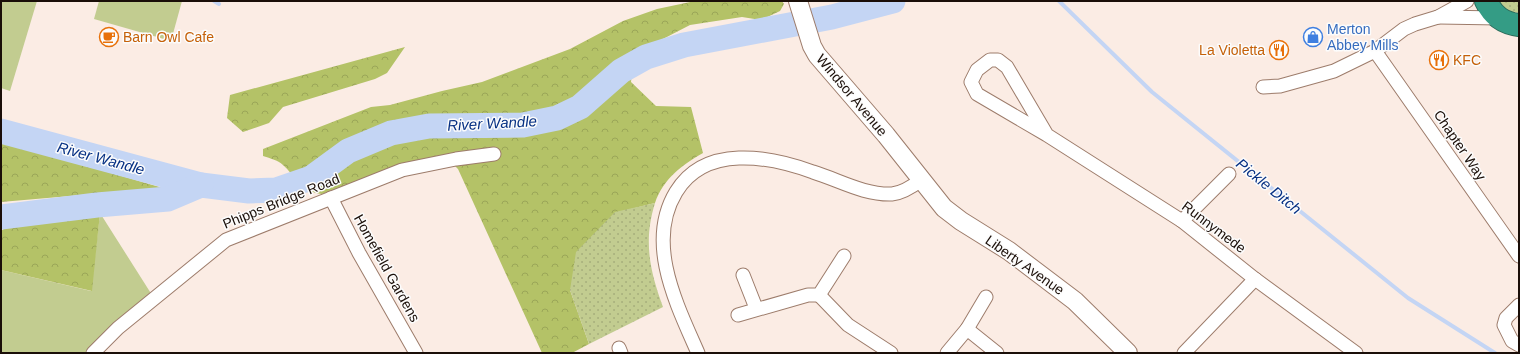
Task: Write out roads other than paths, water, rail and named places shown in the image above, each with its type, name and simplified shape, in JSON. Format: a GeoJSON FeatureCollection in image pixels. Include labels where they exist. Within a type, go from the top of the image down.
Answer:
{"type":"FeatureCollection","features":[{"type":"Feature","properties":{"kind":"highway"},"geometry":{"type":"LineString","coordinates":[[1486,1],[1491,11],[1514,23]]}},
{"type":"Feature","properties":{"kind":"street","name":"Windsor Avenue"},"geometry":{"type":"LineString","coordinates":[[798,1],[812,46],[824,64],[886,135],[921,180]]}},
{"type":"Feature","properties":{"kind":"street"},"geometry":{"type":"LineString","coordinates":[[1263,87],[1280,86],[1334,71],[1375,51],[1404,29],[1438,17],[1467,1]]}},
{"type":"Feature","properties":{"kind":"street"},"geometry":{"type":"LineString","coordinates":[[1438,17],[1514,23]]}},
{"type":"Feature","properties":{"kind":"street","name":"Chapter Way"},"geometry":{"type":"LineString","coordinates":[[1375,51],[1519,256]]}},
{"type":"Feature","properties":{"kind":"street","name":"Runnymede"},"geometry":{"type":"LineString","coordinates":[[1047,135],[1007,67],[998,60],[990,60],[978,70],[971,82],[977,94],[1047,135],[1182,221],[1255,279],[1356,353]]}},
{"type":"Feature","properties":{"kind":"street","name":"Phipps Bridge Road"},"geometry":{"type":"LineString","coordinates":[[93,353],[118,328],[226,240],[402,170],[456,159],[494,154]]}},
{"type":"Feature","properties":{"kind":"street"},"geometry":{"type":"LineString","coordinates":[[698,353],[671,290],[663,235],[666,214],[674,195],[682,181],[694,170],[726,158],[759,159],[794,165],[855,188],[892,194],[913,186],[921,180]]}},
{"type":"Feature","properties":{"kind":"street"},"geometry":{"type":"LineString","coordinates":[[1182,221],[1229,174]]}},
{"type":"Feature","properties":{"kind":"street","name":"Liberty Avenue"},"geometry":{"type":"LineString","coordinates":[[921,180],[950,212],[1009,251],[1070,297],[1128,353]]}},
{"type":"Feature","properties":{"kind":"street","name":"Homefield Gardens"},"geometry":{"type":"LineString","coordinates":[[331,198],[359,253],[416,353]]}},
{"type":"Feature","properties":{"kind":"street"},"geometry":{"type":"LineString","coordinates":[[819,295],[844,256]]}},
{"type":"Feature","properties":{"kind":"street"},"geometry":{"type":"LineString","coordinates":[[743,275],[756,308]]}},
{"type":"Feature","properties":{"kind":"street"},"geometry":{"type":"LineString","coordinates":[[1184,353],[1255,279]]}},
{"type":"Feature","properties":{"kind":"street"},"geometry":{"type":"LineString","coordinates":[[738,315],[756,308],[808,295],[819,295],[848,325],[892,353]]}},
{"type":"Feature","properties":{"kind":"street"},"geometry":{"type":"LineString","coordinates":[[947,353],[967,329],[986,297]]}},
{"type":"Feature","properties":{"kind":"street"},"geometry":{"type":"LineString","coordinates":[[1519,305],[1506,318],[1504,325],[1512,341],[1519,345]]}},
{"type":"Feature","properties":{"kind":"street"},"geometry":{"type":"LineString","coordinates":[[967,329],[997,353]]}},
{"type":"Feature","properties":{"kind":"waterway"},"geometry":{"type":"LineString","coordinates":[[214,1],[219,4]]}},
{"type":"Feature","properties":{"kind":"waterway","name":"River Wandle"},"geometry":{"type":"LineString","coordinates":[[1,131],[201,185],[249,191],[276,190],[311,178],[348,151],[391,133],[429,126],[523,125],[557,118],[580,107],[621,71],[646,57],[684,45],[832,17],[893,1]]}},
{"type":"Feature","properties":{"kind":"waterway","name":"Pickle Ditch"},"geometry":{"type":"LineString","coordinates":[[1059,1],[1152,92],[1408,298],[1495,353]]}},
{"type":"Feature","properties":{"kind":"waterway","name":"River Wandle"},"geometry":{"type":"LineString","coordinates":[[1,217],[97,205],[168,199],[201,185]]}},
{"type":"Feature","properties":{"kind":"place","name":"Barn Owl Cafe"},"geometry":{"type":"Point","coordinates":[109,37]}},
{"type":"Feature","properties":{"kind":"place","name":"Merton Abbey Mills"},"geometry":{"type":"Point","coordinates":[1313,37]}},
{"type":"Feature","properties":{"kind":"place","name":"La Violetta"},"geometry":{"type":"Point","coordinates":[1279,50]}},
{"type":"Feature","properties":{"kind":"place","name":"KFC"},"geometry":{"type":"Point","coordinates":[1439,60]}}]}
